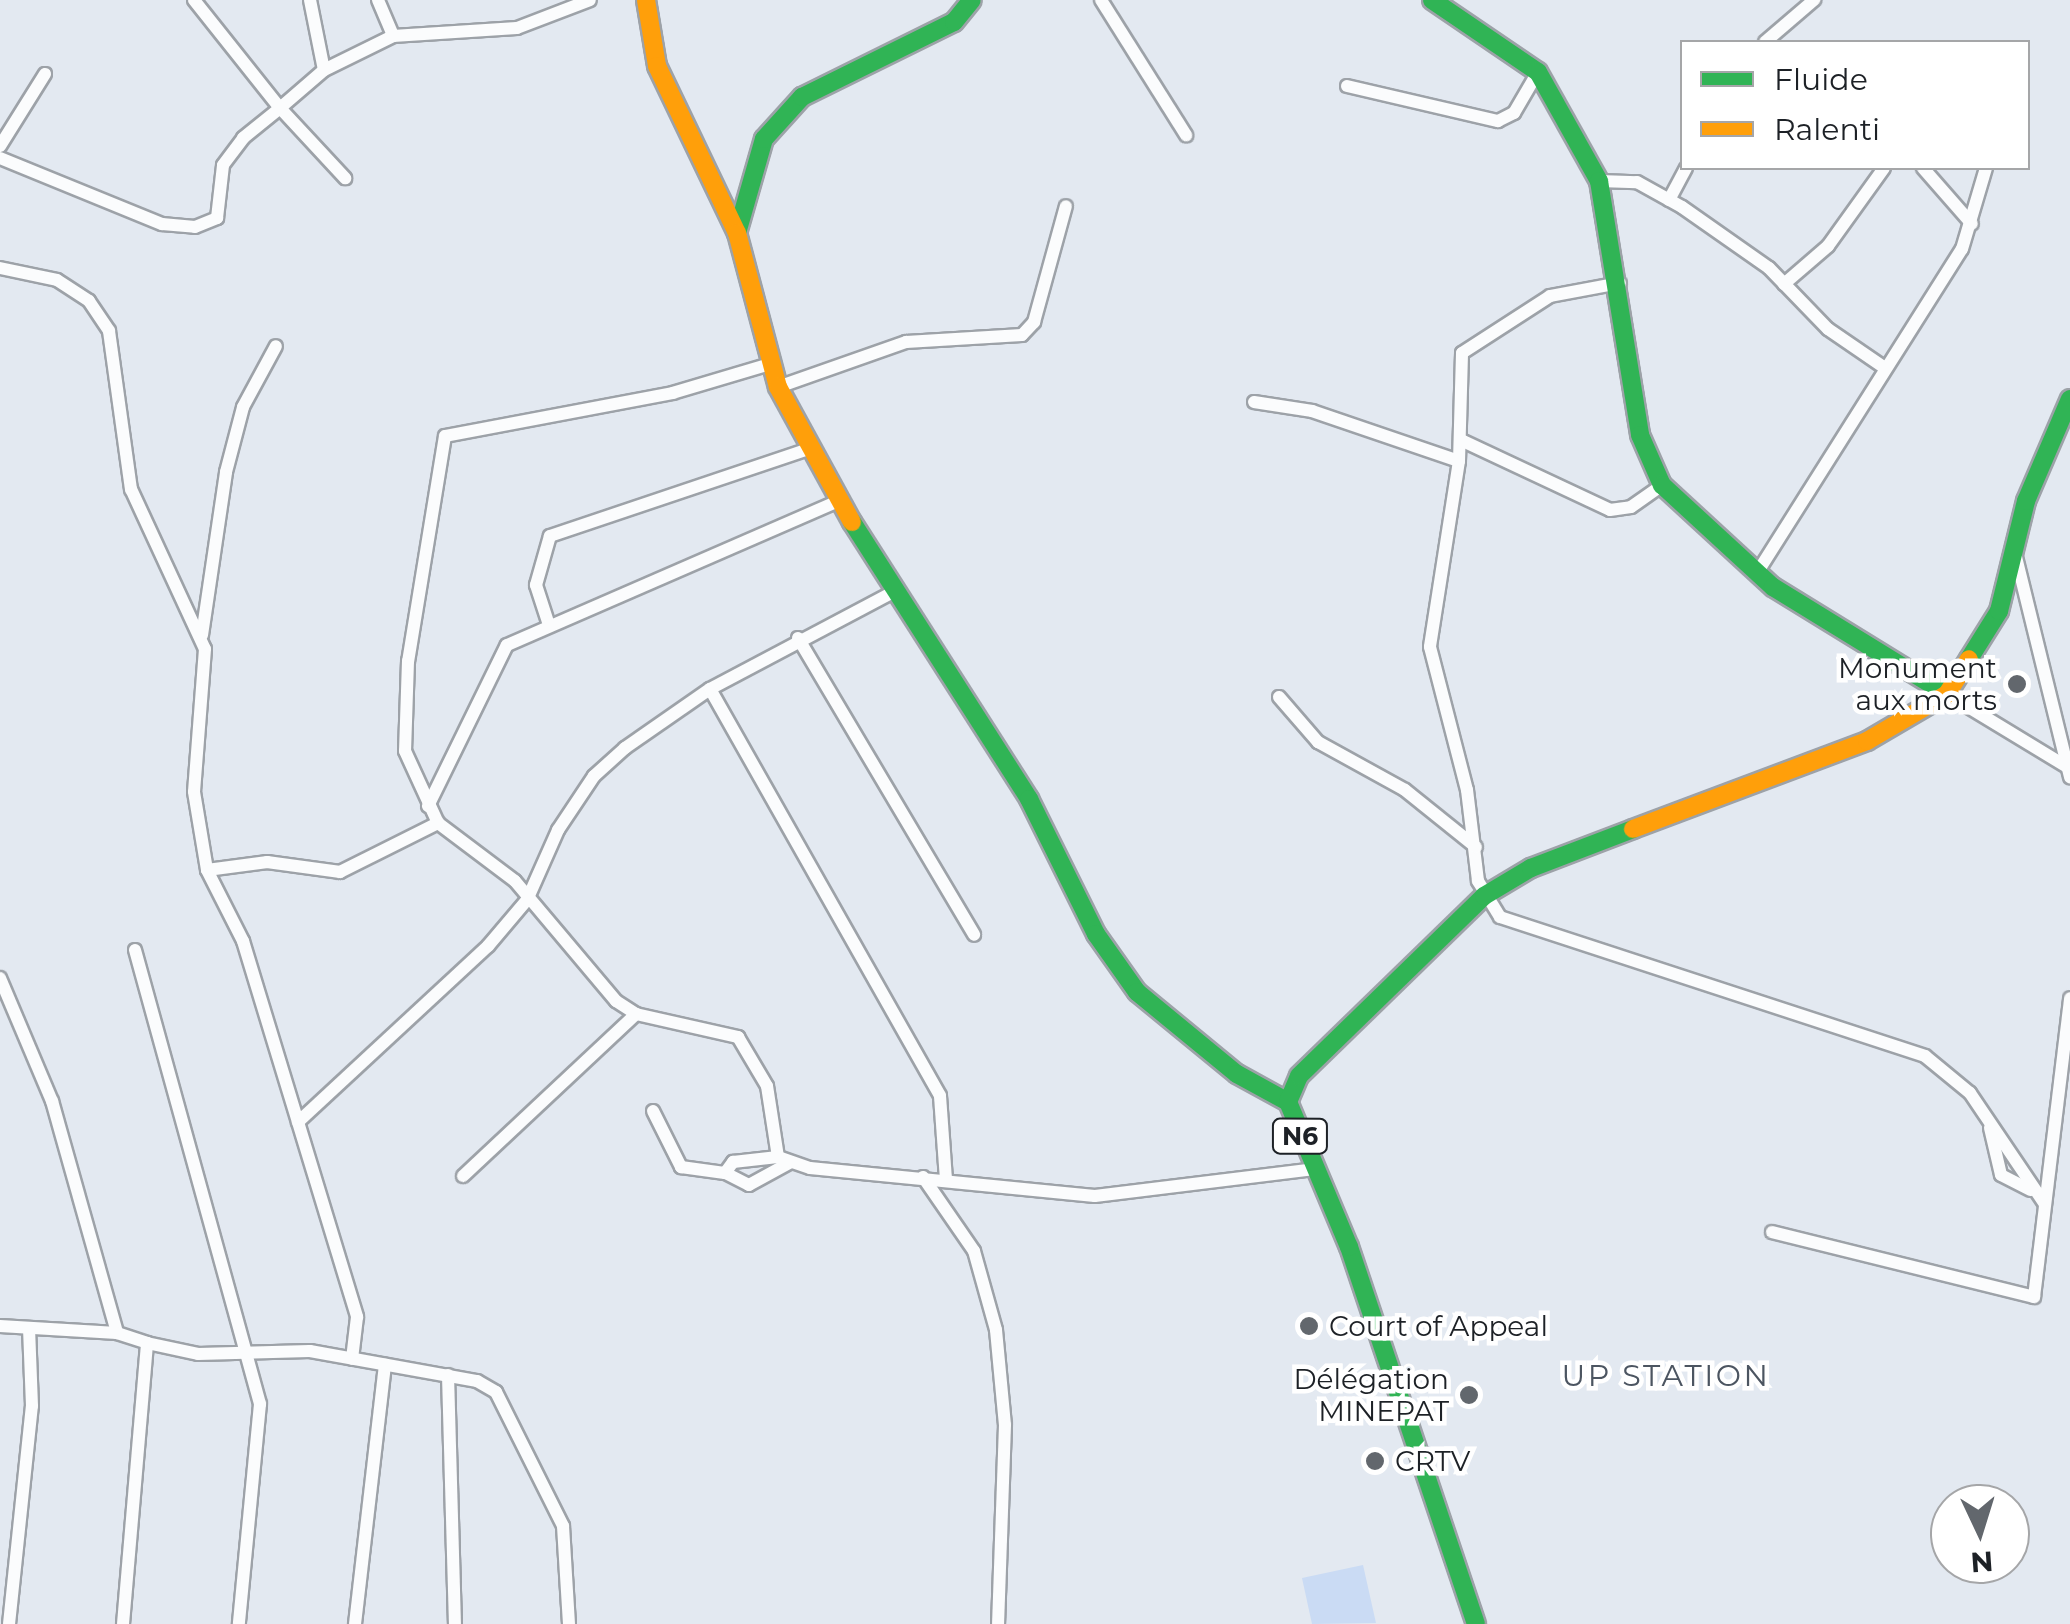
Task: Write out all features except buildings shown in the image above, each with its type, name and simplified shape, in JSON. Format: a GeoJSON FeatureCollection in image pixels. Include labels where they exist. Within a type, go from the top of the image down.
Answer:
{"type":"FeatureCollection","features":[{"type":"Feature","properties":{"kind":"main road"},"geometry":{"type":"LineString","coordinates":[[646,0],[657,66],[738,233],[778,387],[838,501],[897,590],[1137,992],[1236,1074],[1288,1102]]}},
{"type":"Feature","properties":{"kind":"main road"},"geometry":{"type":"LineString","coordinates":[[738,233],[764,139],[802,97],[954,22],[972,0]]}},
{"type":"Feature","properties":{"kind":"main road"},"geometry":{"type":"LineString","coordinates":[[1432,0],[1538,72],[1598,182],[1620,283],[1640,435],[1662,484],[1757,573],[1947,694]]}},
{"type":"Feature","properties":{"kind":"main road","name":"N6"},"geometry":{"type":"LineString","coordinates":[[1476,1624],[1318,1169],[1288,1102],[1299,1076],[1342,1029],[1484,896],[1531,868],[1867,741],[1947,694],[1987,636],[2016,554],[2026,501],[2070,399]]}},
{"type":"Feature","properties":{"kind":"street"},"geometry":{"type":"LineString","coordinates":[[194,0],[280,108],[344,178]]}},
{"type":"Feature","properties":{"kind":"street"},"geometry":{"type":"LineString","coordinates":[[310,0],[324,70]]}},
{"type":"Feature","properties":{"kind":"street"},"geometry":{"type":"LineString","coordinates":[[378,0],[394,36]]}},
{"type":"Feature","properties":{"kind":"street"},"geometry":{"type":"LineString","coordinates":[[0,158],[162,224],[195,227],[216,218],[223,165],[242,138],[324,70],[394,36],[517,28],[588,0]]}},
{"type":"Feature","properties":{"kind":"street"},"geometry":{"type":"LineString","coordinates":[[1102,0],[1186,135]]}},
{"type":"Feature","properties":{"kind":"street"},"geometry":{"type":"LineString","coordinates":[[1767,40],[1814,0]]}},
{"type":"Feature","properties":{"kind":"street"},"geometry":{"type":"LineString","coordinates":[[1347,86],[1498,121],[1514,113],[1538,72]]}},
{"type":"Feature","properties":{"kind":"street"},"geometry":{"type":"LineString","coordinates":[[0,146],[45,74]]}},
{"type":"Feature","properties":{"kind":"street"},"geometry":{"type":"LineString","coordinates":[[1670,200],[1685,170]]}},
{"type":"Feature","properties":{"kind":"street"},"geometry":{"type":"LineString","coordinates":[[1784,284],[1828,246],[1883,170]]}},
{"type":"Feature","properties":{"kind":"street"},"geometry":{"type":"LineString","coordinates":[[1925,170],[1972,224]]}},
{"type":"Feature","properties":{"kind":"street"},"geometry":{"type":"LineString","coordinates":[[1757,573],[1972,224],[1986,170]]}},
{"type":"Feature","properties":{"kind":"street"},"geometry":{"type":"LineString","coordinates":[[1598,182],[1637,182],[1670,200],[1784,284],[1828,329],[1885,368]]}},
{"type":"Feature","properties":{"kind":"street"},"geometry":{"type":"LineString","coordinates":[[778,387],[906,342],[1022,335],[1034,322],[1066,206]]}},
{"type":"Feature","properties":{"kind":"street"},"geometry":{"type":"LineString","coordinates":[[0,268],[57,280],[100,314],[117,362],[143,528],[202,635]]}},
{"type":"Feature","properties":{"kind":"street"},"geometry":{"type":"LineString","coordinates":[[1620,283],[1550,296],[1462,353],[1462,441],[1430,647],[1484,896],[1500,917],[1925,1056],[1958,1078],[2030,1190],[2045,1204]]}},
{"type":"Feature","properties":{"kind":"street"},"geometry":{"type":"LineString","coordinates":[[276,346],[244,406],[226,472],[202,635],[194,792],[207,870],[243,941],[356,1318],[352,1359]]}},
{"type":"Feature","properties":{"kind":"street"},"geometry":{"type":"LineString","coordinates":[[770,364],[673,393],[445,436],[408,662],[405,750],[438,823],[515,880],[527,900],[636,1014],[738,1037],[767,1086],[785,1160]]}},
{"type":"Feature","properties":{"kind":"street"},"geometry":{"type":"LineString","coordinates":[[1254,402],[1312,411],[1459,461]]}},
{"type":"Feature","properties":{"kind":"street"},"geometry":{"type":"LineString","coordinates":[[1462,441],[1610,510],[1631,506],[1662,484]]}},
{"type":"Feature","properties":{"kind":"street"},"geometry":{"type":"LineString","coordinates":[[548,622],[536,586],[550,536],[808,449]]}},
{"type":"Feature","properties":{"kind":"street"},"geometry":{"type":"LineString","coordinates":[[428,806],[500,654],[548,622],[838,501]]}},
{"type":"Feature","properties":{"kind":"street"},"geometry":{"type":"LineString","coordinates":[[2016,554],[2069,772]]}},
{"type":"Feature","properties":{"kind":"street"},"geometry":{"type":"LineString","coordinates":[[298,1122],[527,900],[558,830],[594,776],[710,689],[798,638],[897,590]]}},
{"type":"Feature","properties":{"kind":"street"},"geometry":{"type":"LineString","coordinates":[[798,638],[974,934]]}},
{"type":"Feature","properties":{"kind":"street"},"geometry":{"type":"LineString","coordinates":[[710,689],[940,1096],[946,1179]]}},
{"type":"Feature","properties":{"kind":"street"},"geometry":{"type":"LineString","coordinates":[[1947,694],[2069,772]]}},
{"type":"Feature","properties":{"kind":"street"},"geometry":{"type":"LineString","coordinates":[[1279,697],[1318,742],[1392,781],[1476,846]]}},
{"type":"Feature","properties":{"kind":"street"},"geometry":{"type":"LineString","coordinates":[[207,870],[267,862],[340,872],[438,823]]}},
{"type":"Feature","properties":{"kind":"street"},"geometry":{"type":"LineString","coordinates":[[135,950],[246,1352],[259,1438],[239,1624]]}},
{"type":"Feature","properties":{"kind":"street"},"geometry":{"type":"LineString","coordinates":[[0,978],[52,1102],[117,1333]]}},
{"type":"Feature","properties":{"kind":"street"},"geometry":{"type":"LineString","coordinates":[[1772,1232],[2034,1297],[2070,998]]}},
{"type":"Feature","properties":{"kind":"street"},"geometry":{"type":"LineString","coordinates":[[463,1176],[636,1014]]}},
{"type":"Feature","properties":{"kind":"street"},"geometry":{"type":"LineString","coordinates":[[653,1111],[681,1167],[725,1173],[749,1185],[785,1160]]}},
{"type":"Feature","properties":{"kind":"street"},"geometry":{"type":"LineString","coordinates":[[725,1173],[733,1162],[785,1160],[1096,1196],[1318,1169]]}},
{"type":"Feature","properties":{"kind":"street"},"geometry":{"type":"LineString","coordinates":[[923,1177],[974,1251],[996,1330],[1005,1426],[998,1624]]}},
{"type":"Feature","properties":{"kind":"street"},"geometry":{"type":"LineString","coordinates":[[0,1326],[117,1333],[147,1343],[352,1359],[478,1381],[510,1411],[563,1526],[569,1624]]}},
{"type":"Feature","properties":{"kind":"street"},"geometry":{"type":"LineString","coordinates":[[9,1624],[32,1406],[28,1330]]}},
{"type":"Feature","properties":{"kind":"street"},"geometry":{"type":"LineString","coordinates":[[124,1624],[147,1343]]}},
{"type":"Feature","properties":{"kind":"street"},"geometry":{"type":"LineString","coordinates":[[355,1624],[385,1365]]}},
{"type":"Feature","properties":{"kind":"street"},"geometry":{"type":"LineString","coordinates":[[448,1375],[455,1624]]}},
{"type":"Feature","properties":{"kind":"shaded area"},"geometry":{"type":"Polygon","coordinates":[[[1363,1565],[1376,1623],[1312,1624],[1302,1578],[1363,1565]]]}},
{"type":"Feature","properties":{"kind":"traffic: fast"},"geometry":{"type":"LineString","coordinates":[[737,233],[764,139],[802,97],[954,22],[972,0]]}},
{"type":"Feature","properties":{"kind":"traffic: fast"},"geometry":{"type":"LineString","coordinates":[[1432,0],[1538,72],[1599,181],[1640,435],[1662,485],[1773,587],[1947,694]]}},
{"type":"Feature","properties":{"kind":"traffic: fast"},"geometry":{"type":"LineString","coordinates":[[1969,659],[1999,611],[2026,501],[2070,399]]}},
{"type":"Feature","properties":{"kind":"traffic: fast"},"geometry":{"type":"LineString","coordinates":[[852,522],[1029,799],[1096,934],[1137,992],[1237,1074],[1288,1102]]}},
{"type":"Feature","properties":{"kind":"traffic: fast"},"geometry":{"type":"LineString","coordinates":[[1476,1624],[1349,1247],[1288,1102],[1299,1076],[1484,896],[1531,868],[1633,829]]}},
{"type":"Feature","properties":{"kind":"traffic: slow"},"geometry":{"type":"LineString","coordinates":[[646,0],[657,66],[737,233],[778,387],[852,522]]}},
{"type":"Feature","properties":{"kind":"traffic: slow"},"geometry":{"type":"LineString","coordinates":[[1633,829],[1867,741],[1947,694],[1969,659]]}},
{"type":"Feature","properties":{"kind":"place","name":"Monument aux morts"},"geometry":{"type":"Point","coordinates":[2017,684]}},
{"type":"Feature","properties":{"kind":"place","name":"Court of Appeal"},"geometry":{"type":"Point","coordinates":[1309,1326]}},
{"type":"Feature","properties":{"kind":"place","name":"Délégation MINEPAT"},"geometry":{"type":"Point","coordinates":[1469,1395]}},
{"type":"Feature","properties":{"kind":"place","name":"CRTV"},"geometry":{"type":"Point","coordinates":[1375,1461]}},
{"type":"Feature","properties":{"kind":"district","name":"UP STATION"},"geometry":{"type":"Point","coordinates":[1666,1376]}}]}
